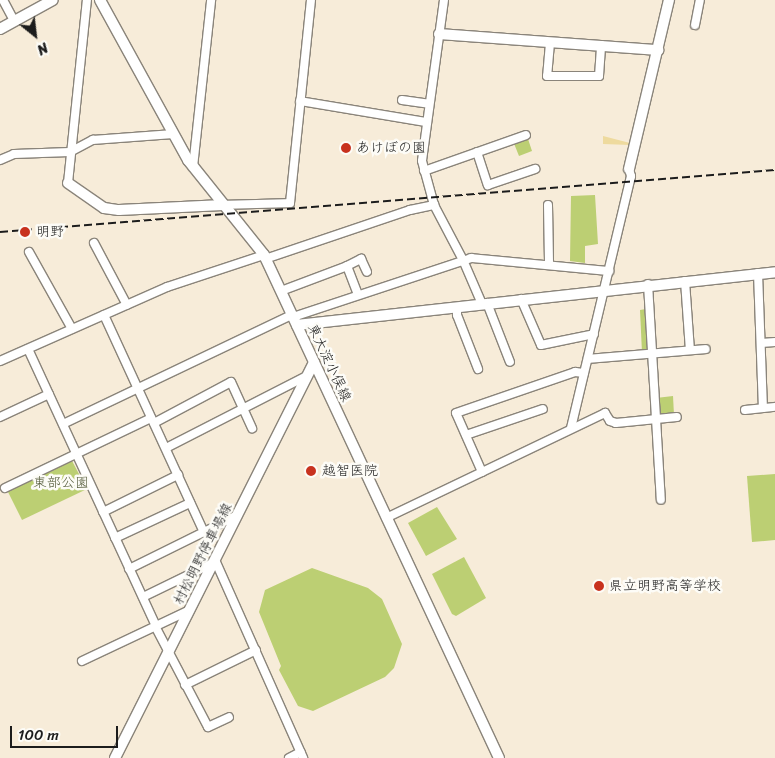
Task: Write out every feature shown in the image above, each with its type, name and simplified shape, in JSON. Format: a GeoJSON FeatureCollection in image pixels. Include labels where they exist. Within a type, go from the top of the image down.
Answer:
{"type":"FeatureCollection","features":[{"type":"Feature","properties":{"kind":"main road"},"geometry":{"type":"LineString","coordinates":[[0,29],[53,0]]}},
{"type":"Feature","properties":{"kind":"main road","name":"東大淀小俣線"},"geometry":{"type":"LineString","coordinates":[[100,0],[193,167],[264,257],[499,758]]}},
{"type":"Feature","properties":{"kind":"main road"},"geometry":{"type":"LineString","coordinates":[[629,169],[669,0]]}},
{"type":"Feature","properties":{"kind":"main road"},"geometry":{"type":"LineString","coordinates":[[439,34],[658,50]]}},
{"type":"Feature","properties":{"kind":"main road"},"geometry":{"type":"LineString","coordinates":[[68,183],[104,208],[119,210],[223,205]]}},
{"type":"Feature","properties":{"kind":"main road"},"geometry":{"type":"LineString","coordinates":[[294,319],[457,307],[648,284],[775,272]]}},
{"type":"Feature","properties":{"kind":"main road","name":"村松明野停車場線"},"geometry":{"type":"LineString","coordinates":[[115,758],[314,362]]}},
{"type":"Feature","properties":{"kind":"street"},"geometry":{"type":"LineString","coordinates":[[3,0],[14,21]]}},
{"type":"Feature","properties":{"kind":"street"},"geometry":{"type":"LineString","coordinates":[[68,183],[86,0]]}},
{"type":"Feature","properties":{"kind":"street"},"geometry":{"type":"LineString","coordinates":[[193,167],[211,0]]}},
{"type":"Feature","properties":{"kind":"street"},"geometry":{"type":"LineString","coordinates":[[223,205],[290,203],[311,0]]}},
{"type":"Feature","properties":{"kind":"street"},"geometry":{"type":"LineString","coordinates":[[444,0],[426,122],[424,171],[434,205],[464,260],[510,362]]}},
{"type":"Feature","properties":{"kind":"street"},"geometry":{"type":"LineString","coordinates":[[695,25],[700,0]]}},
{"type":"Feature","properties":{"kind":"street"},"geometry":{"type":"LineString","coordinates":[[550,43],[547,76],[599,76],[601,45]]}},
{"type":"Feature","properties":{"kind":"street"},"geometry":{"type":"LineString","coordinates":[[402,100],[429,104]]}},
{"type":"Feature","properties":{"kind":"street"},"geometry":{"type":"LineString","coordinates":[[300,101],[426,122]]}},
{"type":"Feature","properties":{"kind":"street"},"geometry":{"type":"LineString","coordinates":[[0,160],[14,154],[70,152],[93,140],[173,134]]}},
{"type":"Feature","properties":{"kind":"street"},"geometry":{"type":"LineString","coordinates":[[424,171],[526,135]]}},
{"type":"Feature","properties":{"kind":"street"},"geometry":{"type":"LineString","coordinates":[[477,152],[488,185],[535,169]]}},
{"type":"Feature","properties":{"kind":"street"},"geometry":{"type":"LineString","coordinates":[[571,428],[610,271],[631,176],[629,169]]}},
{"type":"Feature","properties":{"kind":"street"},"geometry":{"type":"LineString","coordinates":[[0,361],[167,287],[410,210],[434,205]]}},
{"type":"Feature","properties":{"kind":"street"},"geometry":{"type":"LineString","coordinates":[[548,206],[549,265]]}},
{"type":"Feature","properties":{"kind":"street"},"geometry":{"type":"LineString","coordinates":[[94,243],[127,305]]}},
{"type":"Feature","properties":{"kind":"street"},"geometry":{"type":"LineString","coordinates":[[29,252],[72,329]]}},
{"type":"Feature","properties":{"kind":"street"},"geometry":{"type":"LineString","coordinates":[[281,291],[361,259],[367,272]]}},
{"type":"Feature","properties":{"kind":"street"},"geometry":{"type":"LineString","coordinates":[[63,424],[294,319],[358,294],[464,260],[610,271]]}},
{"type":"Feature","properties":{"kind":"street"},"geometry":{"type":"LineString","coordinates":[[347,266],[358,294]]}},
{"type":"Feature","properties":{"kind":"street"},"geometry":{"type":"LineString","coordinates":[[758,273],[763,408]]}},
{"type":"Feature","properties":{"kind":"street"},"geometry":{"type":"LineString","coordinates":[[685,281],[690,350]]}},
{"type":"Feature","properties":{"kind":"street"},"geometry":{"type":"LineString","coordinates":[[648,284],[661,500]]}},
{"type":"Feature","properties":{"kind":"street"},"geometry":{"type":"LineString","coordinates":[[522,299],[541,345],[594,334]]}},
{"type":"Feature","properties":{"kind":"street"},"geometry":{"type":"LineString","coordinates":[[457,307],[456,315],[478,369]]}},
{"type":"Feature","properties":{"kind":"street"},"geometry":{"type":"LineString","coordinates":[[104,315],[204,532]]}},
{"type":"Feature","properties":{"kind":"street"},"geometry":{"type":"LineString","coordinates":[[761,344],[775,342]]}},
{"type":"Feature","properties":{"kind":"street"},"geometry":{"type":"LineString","coordinates":[[28,349],[185,685],[208,727],[229,718]]}},
{"type":"Feature","properties":{"kind":"street"},"geometry":{"type":"LineString","coordinates":[[588,359],[706,349]]}},
{"type":"Feature","properties":{"kind":"street"},"geometry":{"type":"LineString","coordinates":[[482,472],[456,412],[575,372],[584,373]]}},
{"type":"Feature","properties":{"kind":"street"},"geometry":{"type":"LineString","coordinates":[[166,448],[307,376]]}},
{"type":"Feature","properties":{"kind":"street"},"geometry":{"type":"LineString","coordinates":[[5,488],[231,382],[252,428]]}},
{"type":"Feature","properties":{"kind":"street"},"geometry":{"type":"LineString","coordinates":[[0,417],[49,394]]}},
{"type":"Feature","properties":{"kind":"street"},"geometry":{"type":"LineString","coordinates":[[744,410],[775,407]]}},
{"type":"Feature","properties":{"kind":"street"},"geometry":{"type":"LineString","coordinates":[[466,435],[543,409]]}},
{"type":"Feature","properties":{"kind":"street"},"geometry":{"type":"LineString","coordinates":[[386,518],[604,413],[610,421],[616,423],[677,417]]}},
{"type":"Feature","properties":{"kind":"street"},"geometry":{"type":"LineString","coordinates":[[103,512],[178,475]]}},
{"type":"Feature","properties":{"kind":"street"},"geometry":{"type":"LineString","coordinates":[[115,538],[190,503]]}},
{"type":"Feature","properties":{"kind":"street"},"geometry":{"type":"LineString","coordinates":[[130,569],[238,515]]}},
{"type":"Feature","properties":{"kind":"street"},"geometry":{"type":"LineString","coordinates":[[143,597],[214,562],[256,650],[302,755],[289,758]]}},
{"type":"Feature","properties":{"kind":"street"},"geometry":{"type":"LineString","coordinates":[[82,661],[190,610]]}},
{"type":"Feature","properties":{"kind":"street"},"geometry":{"type":"LineString","coordinates":[[185,685],[256,650]]}},
{"type":"Feature","properties":{"kind":"green space"},"geometry":{"type":"Polygon","coordinates":[[[527,136],[532,151],[519,156],[513,141],[527,136]]]}},
{"type":"Feature","properties":{"kind":"green space"},"geometry":{"type":"Polygon","coordinates":[[[595,195],[598,244],[585,246],[585,263],[570,261],[571,196],[595,195]]]}},
{"type":"Feature","properties":{"kind":"green space"},"geometry":{"type":"Polygon","coordinates":[[[646,309],[649,352],[642,353],[640,310],[646,309]]]}},
{"type":"Feature","properties":{"kind":"green space"},"geometry":{"type":"Polygon","coordinates":[[[673,396],[674,415],[658,417],[656,398],[673,396]]]}},
{"type":"Feature","properties":{"kind":"green space","name":"東部公園"},"geometry":{"type":"Polygon","coordinates":[[[71,459],[87,489],[22,520],[7,490],[71,459]]]}},
{"type":"Feature","properties":{"kind":"green space"},"geometry":{"type":"Polygon","coordinates":[[[775,474],[775,540],[752,542],[747,476],[775,474]]]}},
{"type":"Feature","properties":{"kind":"green space"},"geometry":{"type":"Polygon","coordinates":[[[437,507],[457,539],[426,556],[408,523],[437,507]]]}},
{"type":"Feature","properties":{"kind":"green space"},"geometry":{"type":"Polygon","coordinates":[[[464,557],[486,598],[456,616],[452,614],[432,574],[464,557]]]}},
{"type":"Feature","properties":{"kind":"green space"},"geometry":{"type":"Polygon","coordinates":[[[312,568],[368,588],[382,599],[402,644],[394,668],[385,677],[313,711],[298,706],[279,670],[281,666],[259,612],[265,590],[312,568]]]}},
{"type":"Feature","properties":{"kind":"sand"},"geometry":{"type":"Polygon","coordinates":[[[603,136],[630,143],[630,145],[603,144],[603,136]]]}},
{"type":"Feature","properties":{"kind":"railway"},"geometry":{"type":"LineString","coordinates":[[0,232],[775,170]]}},
{"type":"Feature","properties":{"kind":"place","name":"あけぼの園"},"geometry":{"type":"Point","coordinates":[346,148]}},
{"type":"Feature","properties":{"kind":"place","name":"明野"},"geometry":{"type":"Point","coordinates":[25,232]}},
{"type":"Feature","properties":{"kind":"place","name":"越智医院"},"geometry":{"type":"Point","coordinates":[311,471]}},
{"type":"Feature","properties":{"kind":"place","name":"県立明野高等学校"},"geometry":{"type":"Point","coordinates":[599,586]}}]}
